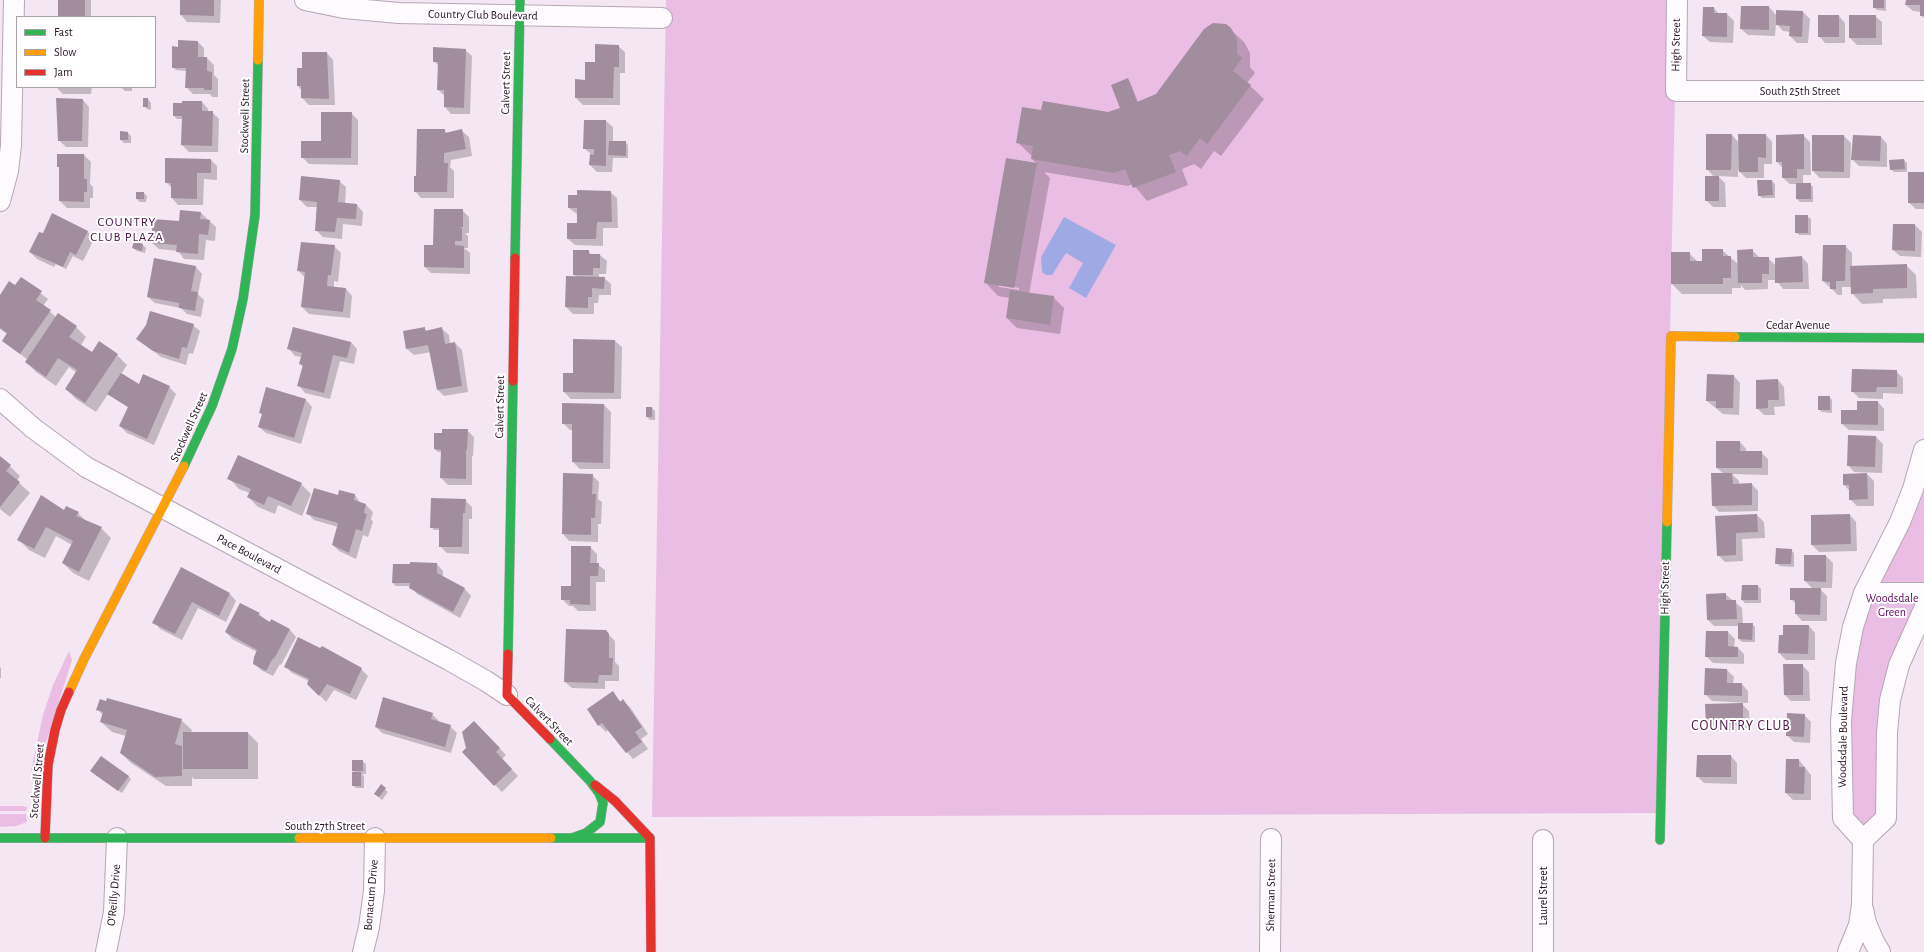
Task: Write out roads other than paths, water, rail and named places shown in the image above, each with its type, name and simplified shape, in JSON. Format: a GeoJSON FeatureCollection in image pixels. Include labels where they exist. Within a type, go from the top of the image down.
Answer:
{"type":"FeatureCollection","features":[{"type":"Feature","properties":{"kind":"street"},"geometry":{"type":"LineString","coordinates":[[0,201],[8,171],[11,145],[14,0]]}},
{"type":"Feature","properties":{"kind":"street","name":"Stockwell Street"},"geometry":{"type":"LineString","coordinates":[[45,838],[48,765],[55,730],[61,710],[78,671],[191,453],[214,400],[232,349],[243,299],[254,215],[259,0]]}},
{"type":"Feature","properties":{"kind":"street","name":"Country Club Boulevard"},"geometry":{"type":"LineString","coordinates":[[305,0],[344,8],[380,12],[520,8],[662,18]]}},
{"type":"Feature","properties":{"kind":"street","name":"High Street"},"geometry":{"type":"LineString","coordinates":[[1676,91],[1677,0]]}},
{"type":"Feature","properties":{"kind":"street","name":"Calvert Street"},"geometry":{"type":"LineString","coordinates":[[520,8],[507,695],[590,781],[599,793],[603,804],[600,822],[594,828],[572,838]]}},
{"type":"Feature","properties":{"kind":"street","name":"South 25th Street"},"geometry":{"type":"LineString","coordinates":[[1676,91],[1924,91]]}},
{"type":"Feature","properties":{"kind":"street","name":"High Street"},"geometry":{"type":"LineString","coordinates":[[1660,840],[1671,336]]}},
{"type":"Feature","properties":{"kind":"street","name":"Cedar Avenue"},"geometry":{"type":"LineString","coordinates":[[1671,336],[1924,338]]}},
{"type":"Feature","properties":{"kind":"street","name":"Pace Boulevard"},"geometry":{"type":"LineString","coordinates":[[0,399],[33,428],[86,467],[162,509],[449,660],[507,695]]}},
{"type":"Feature","properties":{"kind":"street","name":"Woodsdale Boulevard"},"geometry":{"type":"LineString","coordinates":[[1863,840],[1843,818],[1841,721],[1846,663],[1853,626],[1864,594],[1900,522],[1914,489],[1924,450]]}},
{"type":"Feature","properties":{"kind":"street"},"geometry":{"type":"LineString","coordinates":[[1864,594],[1924,593]]}},
{"type":"Feature","properties":{"kind":"street"},"geometry":{"type":"LineString","coordinates":[[1848,952],[1859,925],[1862,905],[1863,840],[1886,818],[1887,733],[1890,700],[1899,665],[1924,609]]}},
{"type":"Feature","properties":{"kind":"street","name":"Calvert Street"},"geometry":{"type":"LineString","coordinates":[[590,781],[615,801],[650,838]]}},
{"type":"Feature","properties":{"kind":"street","name":"South 27th Street"},"geometry":{"type":"LineString","coordinates":[[0,838],[650,838]]}},
{"type":"Feature","properties":{"kind":"street","name":"O'Reilly Drive"},"geometry":{"type":"LineString","coordinates":[[106,952],[116,897],[117,838]]}},
{"type":"Feature","properties":{"kind":"street","name":"Bonacum Drive"},"geometry":{"type":"LineString","coordinates":[[363,952],[369,927],[374,891],[375,838]]}},
{"type":"Feature","properties":{"kind":"street"},"geometry":{"type":"LineString","coordinates":[[650,838],[651,952]]}},
{"type":"Feature","properties":{"kind":"street","name":"Sherman Street"},"geometry":{"type":"LineString","coordinates":[[1270,952],[1271,839]]}},
{"type":"Feature","properties":{"kind":"street","name":"Laurel Street"},"geometry":{"type":"LineString","coordinates":[[1542,952],[1543,840]]}},
{"type":"Feature","properties":{"kind":"street"},"geometry":{"type":"LineString","coordinates":[[1862,905],[1866,923],[1880,952]]}},
{"type":"Feature","properties":{"kind":"water"},"geometry":{"type":"Polygon","coordinates":[[[1064,217],[1116,245],[1086,298],[1069,288],[1083,263],[1066,253],[1052,275],[1046,275],[1042,272],[1041,257],[1064,217]]]}},
{"type":"Feature","properties":{"kind":"district","name":"COUNTRY CLUB PLAZA"},"geometry":{"type":"Point","coordinates":[127,230]}},
{"type":"Feature","properties":{"kind":"district","name":"COUNTRY CLUB"},"geometry":{"type":"Point","coordinates":[1741,726]}},
{"type":"Feature","properties":{"kind":"park label","name":"Woodsdale Green"},"geometry":{"type":"Point","coordinates":[1892,605]}}]}
